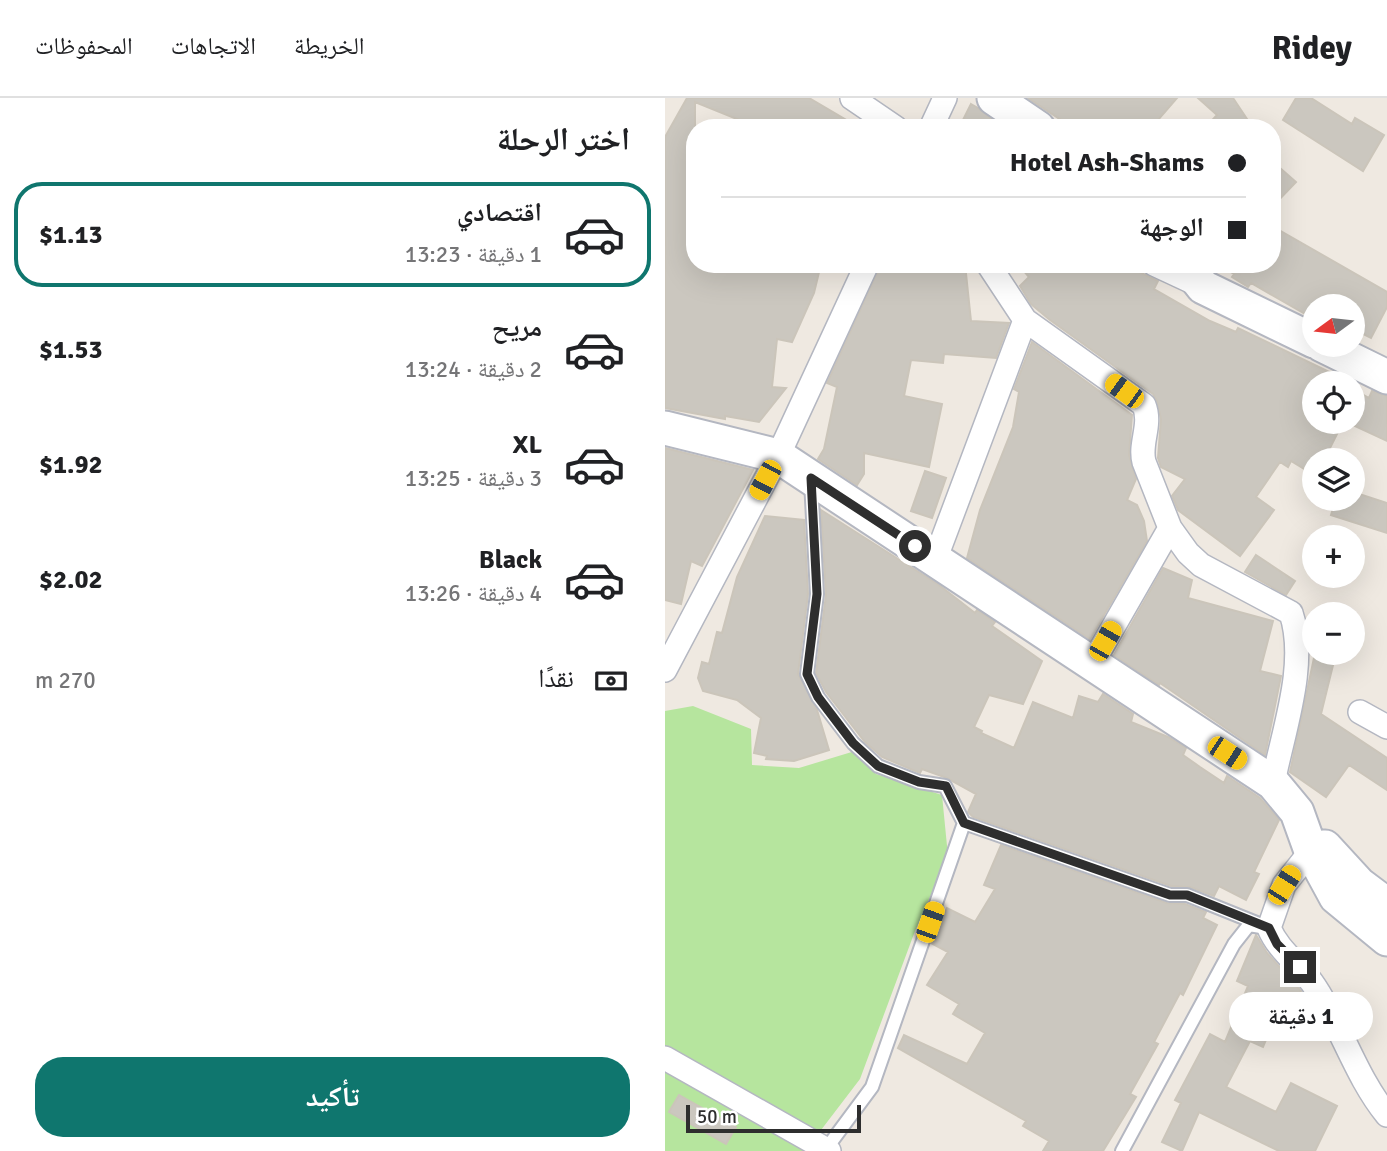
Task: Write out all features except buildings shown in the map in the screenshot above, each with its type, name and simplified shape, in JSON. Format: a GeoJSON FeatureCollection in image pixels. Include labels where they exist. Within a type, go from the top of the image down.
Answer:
{"type":"FeatureCollection","features":[{"type":"Feature","properties":{"kind":"main road"},"geometry":{"type":"LineString","coordinates":[[993,98],[1024,119]]}},
{"type":"Feature","properties":{"kind":"main road"},"geometry":{"type":"LineString","coordinates":[[1194,276],[1302,334]]}},
{"type":"Feature","properties":{"kind":"main road"},"geometry":{"type":"LineString","coordinates":[[1346,357],[1387,377]]}},
{"type":"Feature","properties":{"kind":"main road"},"geometry":{"type":"LineString","coordinates":[[665,428],[778,456],[1273,783],[1297,812],[1311,851],[1336,897],[1387,939]]}},
{"type":"Feature","properties":{"kind":"main road"},"geometry":{"type":"LineString","coordinates":[[1311,851],[1325,847],[1359,884],[1387,905]]}},
{"type":"Feature","properties":{"kind":"street"},"geometry":{"type":"LineString","coordinates":[[852,98],[883,119]]}},
{"type":"Feature","properties":{"kind":"street"},"geometry":{"type":"LineString","coordinates":[[934,119],[945,98]]}},
{"type":"Feature","properties":{"kind":"street"},"geometry":{"type":"LineString","coordinates":[[665,670],[778,456],[863,273]]}},
{"type":"Feature","properties":{"kind":"street"},"geometry":{"type":"LineString","coordinates":[[994,273],[1025,320],[1144,405],[1147,428],[1141,453],[1178,542],[1201,565],[1291,613],[1297,631],[1298,663],[1273,783]]}},
{"type":"Feature","properties":{"kind":"street"},"geometry":{"type":"LineString","coordinates":[[935,560],[1025,320]]}},
{"type":"Feature","properties":{"kind":"street"},"geometry":{"type":"LineString","coordinates":[[1092,664],[1170,528]]}},
{"type":"Feature","properties":{"kind":"street"},"geometry":{"type":"LineString","coordinates":[[1360,712],[1387,727]]}},
{"type":"Feature","properties":{"kind":"street"},"geometry":{"type":"LineString","coordinates":[[1311,851],[1284,885],[1269,928],[1277,944],[1315,987],[1363,1079],[1387,1115]]}},
{"type":"Feature","properties":{"kind":"street"},"geometry":{"type":"LineString","coordinates":[[665,1058],[827,1150]]}},
{"type":"Feature","properties":{"kind":"lane"},"geometry":{"type":"LineString","coordinates":[[811,478],[817,594],[807,674],[818,697],[853,743],[878,766],[919,782],[946,786],[964,823],[1170,895],[1187,895],[1269,928]]}},
{"type":"Feature","properties":{"kind":"lane"},"geometry":{"type":"LineString","coordinates":[[827,1150],[872,1087],[964,823]]}},
{"type":"Feature","properties":{"kind":"lane"},"geometry":{"type":"LineString","coordinates":[[1122,1151],[1234,944],[1249,925],[1269,928]]}},
{"type":"Feature","properties":{"kind":"green space"},"geometry":{"type":"Polygon","coordinates":[[[693,706],[751,729],[752,765],[799,768],[855,751],[876,774],[942,795],[948,856],[915,931],[860,1079],[805,1151],[665,1151],[665,711],[693,706]]]}},
{"type":"Feature","properties":{"kind":"route"},"geometry":{"type":"LineString","coordinates":[[915,546],[811,478],[817,594],[807,674],[818,697],[853,743],[878,766],[919,782],[946,786],[964,823],[1170,895],[1187,895],[1269,928],[1277,944],[1300,967]]}}]}
